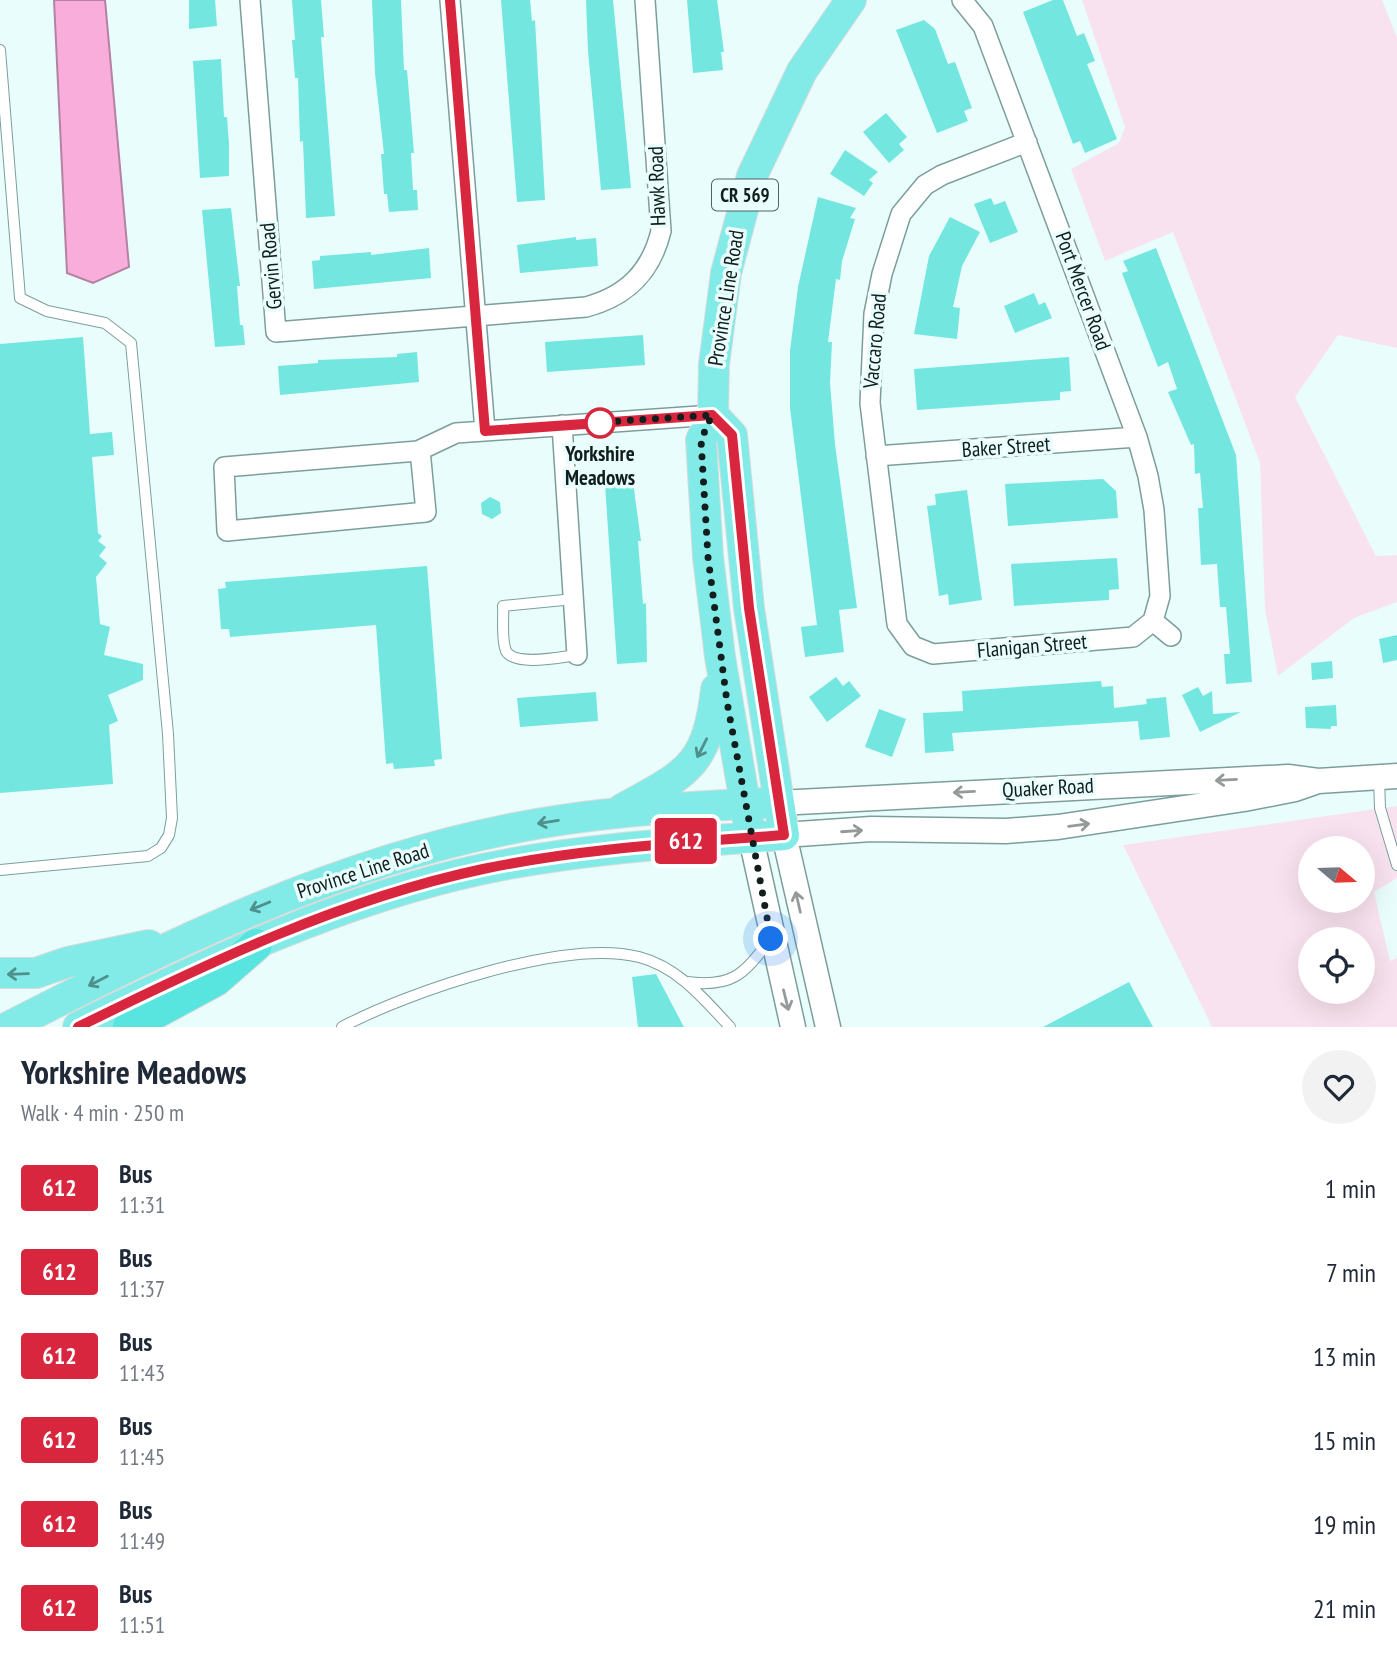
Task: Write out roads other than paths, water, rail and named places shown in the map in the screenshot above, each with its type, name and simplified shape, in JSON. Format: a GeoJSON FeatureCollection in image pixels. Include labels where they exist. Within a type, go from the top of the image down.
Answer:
{"type":"FeatureCollection","features":[{"type":"Feature","properties":{"kind":"highway"},"geometry":{"type":"LineString","coordinates":[[129,1027],[216,981],[256,945]]}},
{"type":"Feature","properties":{"kind":"main road","name":"Province Line Road"},"geometry":{"type":"LineString","coordinates":[[78,1027],[256,945],[358,904],[482,869],[610,848],[751,838],[720,657],[708,557],[701,440],[712,415],[716,353],[726,273],[752,176],[802,71],[851,0]]}},
{"type":"Feature","properties":{"kind":"main road"},"geometry":{"type":"LineString","coordinates":[[712,415],[732,435],[749,608],[784,835],[751,838]]}},
{"type":"Feature","properties":{"kind":"main road"},"geometry":{"type":"LineString","coordinates":[[616,813],[676,779],[701,754],[713,718],[720,657]]}},
{"type":"Feature","properties":{"kind":"main road"},"geometry":{"type":"LineString","coordinates":[[745,804],[778,803]]}},
{"type":"Feature","properties":{"kind":"main road","name":"Province Line Road"},"geometry":{"type":"LineString","coordinates":[[8,1027],[180,939],[299,890],[410,854],[508,829],[616,813],[745,804]]}},
{"type":"Feature","properties":{"kind":"main road"},"geometry":{"type":"LineString","coordinates":[[0,973],[36,973],[119,950],[180,939]]}},
{"type":"Feature","properties":{"kind":"street","name":"Gervin Road"},"geometry":{"type":"LineString","coordinates":[[250,0],[276,332],[476,316]]}},
{"type":"Feature","properties":{"kind":"street"},"geometry":{"type":"LineString","coordinates":[[450,0],[485,431]]}},
{"type":"Feature","properties":{"kind":"street","name":"Hawk Road"},"geometry":{"type":"LineString","coordinates":[[476,316],[586,307],[604,302],[628,288],[649,265],[661,231],[661,212],[645,0]]}},
{"type":"Feature","properties":{"kind":"street","name":"Port Mercer Road"},"geometry":{"type":"LineString","coordinates":[[962,0],[984,26],[1137,438],[1154,510],[1160,596],[1153,621]]}},
{"type":"Feature","properties":{"kind":"street","name":"Vaccaro Road"},"geometry":{"type":"LineString","coordinates":[[896,618],[870,403],[874,314],[882,274],[901,214],[925,185],[942,175],[1027,142]]}},
{"type":"Feature","properties":{"kind":"street"},"geometry":{"type":"LineString","coordinates":[[420,450],[426,512],[227,531],[224,467],[420,450],[456,433],[712,415]]}},
{"type":"Feature","properties":{"kind":"street"},"geometry":{"type":"LineString","coordinates":[[562,425],[577,655]]}},
{"type":"Feature","properties":{"kind":"street","name":"Baker Street"},"geometry":{"type":"LineString","coordinates":[[876,456],[1137,438]]}},
{"type":"Feature","properties":{"kind":"street","name":"Flanigan Street"},"geometry":{"type":"LineString","coordinates":[[896,618],[909,652],[933,654],[1123,639],[1144,631],[1153,621]]}},
{"type":"Feature","properties":{"kind":"street"},"geometry":{"type":"LineString","coordinates":[[1153,621],[1171,636]]}},
{"type":"Feature","properties":{"kind":"street","name":"Quaker Road"},"geometry":{"type":"LineString","coordinates":[[778,803],[1288,777],[1318,781],[1388,777]]}},
{"type":"Feature","properties":{"kind":"street","name":"Quaker Road"},"geometry":{"type":"LineString","coordinates":[[784,835],[871,830],[1006,831],[1058,827],[1244,799],[1295,789],[1318,781]]}},
{"type":"Feature","properties":{"kind":"street"},"geometry":{"type":"LineString","coordinates":[[784,835],[828,1027]]}},
{"type":"Feature","properties":{"kind":"street"},"geometry":{"type":"LineString","coordinates":[[751,838],[771,939],[793,1027]]}},
{"type":"Feature","properties":{"kind":"lane"},"geometry":{"type":"LineString","coordinates":[[0,50],[20,298],[47,311],[105,323],[131,342],[168,734],[172,818],[169,835],[161,848],[148,856],[0,870]]}},
{"type":"Feature","properties":{"kind":"lane"},"geometry":{"type":"LineString","coordinates":[[574,599],[503,606],[503,617],[505,649],[512,657],[522,661],[577,655]]}},
{"type":"Feature","properties":{"kind":"lane"},"geometry":{"type":"LineString","coordinates":[[1388,777],[1381,808],[1397,865]]}},
{"type":"Feature","properties":{"kind":"lane"},"geometry":{"type":"LineString","coordinates":[[687,982],[711,985],[732,981],[750,965],[771,939]]}},
{"type":"Feature","properties":{"kind":"lane"},"geometry":{"type":"LineString","coordinates":[[342,1027],[365,1015],[467,978],[587,953],[639,957],[663,966],[687,982],[730,1027]]}},
{"type":"Feature","properties":{"kind":"place","name":"Yorkshire Meadows"},"geometry":{"type":"Point","coordinates":[600,423]}}]}
